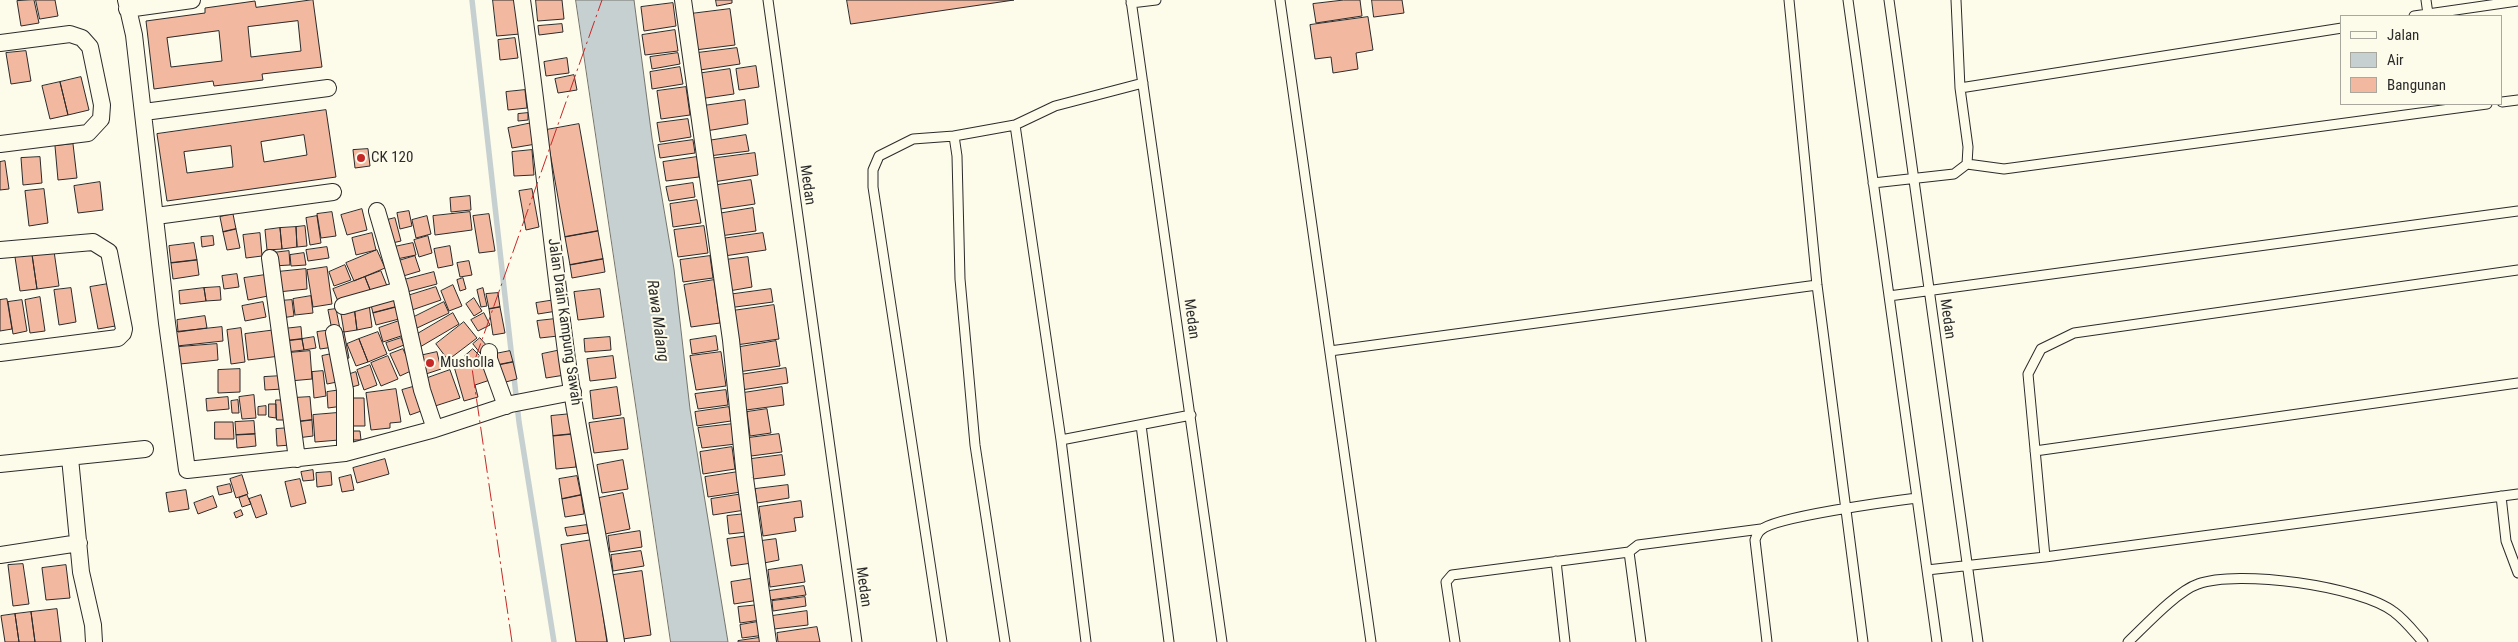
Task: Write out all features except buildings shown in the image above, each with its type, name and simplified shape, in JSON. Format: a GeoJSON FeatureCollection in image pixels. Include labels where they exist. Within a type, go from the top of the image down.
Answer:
{"type":"FeatureCollection","features":[{"type":"Feature","properties":{"kind":"street"},"geometry":{"type":"LineString","coordinates":[[192,0],[127,5],[134,35],[144,112],[167,323],[187,470],[345,453],[435,429],[508,405],[573,392]]}},
{"type":"Feature","properties":{"kind":"street","name":"Jalan Drain Kampung Sawah"},"geometry":{"type":"LineString","coordinates":[[522,0],[573,392],[616,642]]}},
{"type":"Feature","properties":{"kind":"street"},"geometry":{"type":"LineString","coordinates":[[683,0],[731,340],[745,478],[768,642]]}},
{"type":"Feature","properties":{"kind":"street"},"geometry":{"type":"LineString","coordinates":[[0,43],[70,34],[82,38],[90,47],[102,105],[101,119],[88,133],[0,144]]}},
{"type":"Feature","properties":{"kind":"street"},"geometry":{"type":"LineString","coordinates":[[144,112],[328,88]]}},
{"type":"Feature","properties":{"kind":"street"},"geometry":{"type":"LineString","coordinates":[[156,216],[333,192]]}},
{"type":"Feature","properties":{"kind":"street"},"geometry":{"type":"LineString","coordinates":[[377,211],[400,290],[422,390],[435,429]]}},
{"type":"Feature","properties":{"kind":"street"},"geometry":{"type":"LineString","coordinates":[[0,250],[40,245],[93,242],[104,248],[109,252],[124,329],[118,338],[0,353]]}},
{"type":"Feature","properties":{"kind":"street"},"geometry":{"type":"LineString","coordinates":[[270,258],[297,459]]}},
{"type":"Feature","properties":{"kind":"street"},"geometry":{"type":"LineString","coordinates":[[343,306],[400,290]]}},
{"type":"Feature","properties":{"kind":"street"},"geometry":{"type":"LineString","coordinates":[[334,333],[345,390],[345,453]]}},
{"type":"Feature","properties":{"kind":"street"},"geometry":{"type":"LineString","coordinates":[[490,352],[489,359],[508,405]]}},
{"type":"Feature","properties":{"kind":"street"},"geometry":{"type":"LineString","coordinates":[[0,464],[145,449]]}},
{"type":"Feature","properties":{"kind":"street"},"geometry":{"type":"LineString","coordinates":[[70,458],[81,572],[93,625],[94,642]]}},
{"type":"Feature","properties":{"kind":"street"},"geometry":{"type":"LineString","coordinates":[[0,555],[79,543]]}},
{"type":"Feature","properties":{"kind":"lane","name":"Medan"},"geometry":{"type":"LineString","coordinates":[[768,0],[857,642]]}},
{"type":"Feature","properties":{"kind":"lane"},"geometry":{"type":"LineString","coordinates":[[1131,2],[1156,0]]}},
{"type":"Feature","properties":{"kind":"lane"},"geometry":{"type":"LineString","coordinates":[[1280,0],[1372,642]]}},
{"type":"Feature","properties":{"kind":"lane"},"geometry":{"type":"LineString","coordinates":[[1789,0],[1818,285],[1863,642]]}},
{"type":"Feature","properties":{"kind":"lane"},"geometry":{"type":"LineString","coordinates":[[1848,0],[1937,642]]}},
{"type":"Feature","properties":{"kind":"lane","name":"Medan"},"geometry":{"type":"LineString","coordinates":[[1889,0],[1978,642]]}},
{"type":"Feature","properties":{"kind":"lane"},"geometry":{"type":"LineString","coordinates":[[1956,0],[1960,88],[1967,138],[1966,164]]}},
{"type":"Feature","properties":{"kind":"lane"},"geometry":{"type":"LineString","coordinates":[[2426,0],[2428,14]]}},
{"type":"Feature","properties":{"kind":"lane"},"geometry":{"type":"LineString","coordinates":[[2421,15],[2518,1]]}},
{"type":"Feature","properties":{"kind":"lane","name":"Medan"},"geometry":{"type":"LineString","coordinates":[[1131,2],[1222,642]]}},
{"type":"Feature","properties":{"kind":"lane"},"geometry":{"type":"LineString","coordinates":[[1960,88],[2340,28]]}},
{"type":"Feature","properties":{"kind":"lane"},"geometry":{"type":"LineString","coordinates":[[942,642],[875,197],[873,170],[879,156],[912,139],[954,136],[1015,125],[1055,106],[1143,83]]}},
{"type":"Feature","properties":{"kind":"lane"},"geometry":{"type":"LineString","coordinates":[[2503,102],[2518,100]]}},
{"type":"Feature","properties":{"kind":"lane"},"geometry":{"type":"LineString","coordinates":[[1873,183],[1954,174],[1966,164],[2004,169],[2480,105]]}},
{"type":"Feature","properties":{"kind":"lane"},"geometry":{"type":"LineString","coordinates":[[1015,125],[1062,440],[1086,642]]}},
{"type":"Feature","properties":{"kind":"lane"},"geometry":{"type":"LineString","coordinates":[[954,136],[957,156],[960,279],[968,378],[1005,642]]}},
{"type":"Feature","properties":{"kind":"lane"},"geometry":{"type":"LineString","coordinates":[[1889,296],[2518,211]]}},
{"type":"Feature","properties":{"kind":"lane"},"geometry":{"type":"LineString","coordinates":[[2045,557],[2028,374],[2041,349],[2074,333],[2518,270]]}},
{"type":"Feature","properties":{"kind":"lane"},"geometry":{"type":"LineString","coordinates":[[1330,351],[1818,285]]}},
{"type":"Feature","properties":{"kind":"lane"},"geometry":{"type":"LineString","coordinates":[[2035,451],[2518,383]]}},
{"type":"Feature","properties":{"kind":"lane"},"geometry":{"type":"LineString","coordinates":[[1062,440],[1190,415]]}},
{"type":"Feature","properties":{"kind":"lane"},"geometry":{"type":"LineString","coordinates":[[1141,425],[1169,642]]}},
{"type":"Feature","properties":{"kind":"lane"},"geometry":{"type":"LineString","coordinates":[[1927,570],[2045,557],[2518,494]]}},
{"type":"Feature","properties":{"kind":"lane"},"geometry":{"type":"LineString","coordinates":[[2501,496],[2506,541],[2518,574]]}},
{"type":"Feature","properties":{"kind":"lane"},"geometry":{"type":"LineString","coordinates":[[1455,642],[1446,582],[1452,575],[1629,552],[1638,545],[1761,529],[1777,523],[1846,509],[1917,498]]}},
{"type":"Feature","properties":{"kind":"lane"},"geometry":{"type":"LineString","coordinates":[[1761,529],[1755,540],[1767,642]]}},
{"type":"Feature","properties":{"kind":"lane"},"geometry":{"type":"LineString","coordinates":[[1629,552],[1641,642]]}},
{"type":"Feature","properties":{"kind":"lane"},"geometry":{"type":"LineString","coordinates":[[1556,561],[1565,642]]}},
{"type":"Feature","properties":{"kind":"lane"},"geometry":{"type":"LineString","coordinates":[[2128,642],[2166,606],[2196,584],[2219,578],[2318,585],[2361,595],[2393,612],[2423,642]]}},
{"type":"Feature","properties":{"kind":"water","name":"Rawa Malang"},"geometry":{"type":"Polygon","coordinates":[[[576,0],[634,0],[652,138],[674,269],[690,409],[728,642],[671,642],[576,0]]]}},
{"type":"Feature","properties":{"kind":"waterway"},"geometry":{"type":"LineString","coordinates":[[472,0],[519,422],[554,642]]}},
{"type":"Feature","properties":{"kind":"power"},"geometry":{"type":"LineString","coordinates":[[512,642],[472,368],[602,0]]}},
{"type":"Feature","properties":{"kind":"place","name":"CK 120"},"geometry":{"type":"Point","coordinates":[361,158]}},
{"type":"Feature","properties":{"kind":"place","name":"Musholla"},"geometry":{"type":"Point","coordinates":[430,363]}}]}
